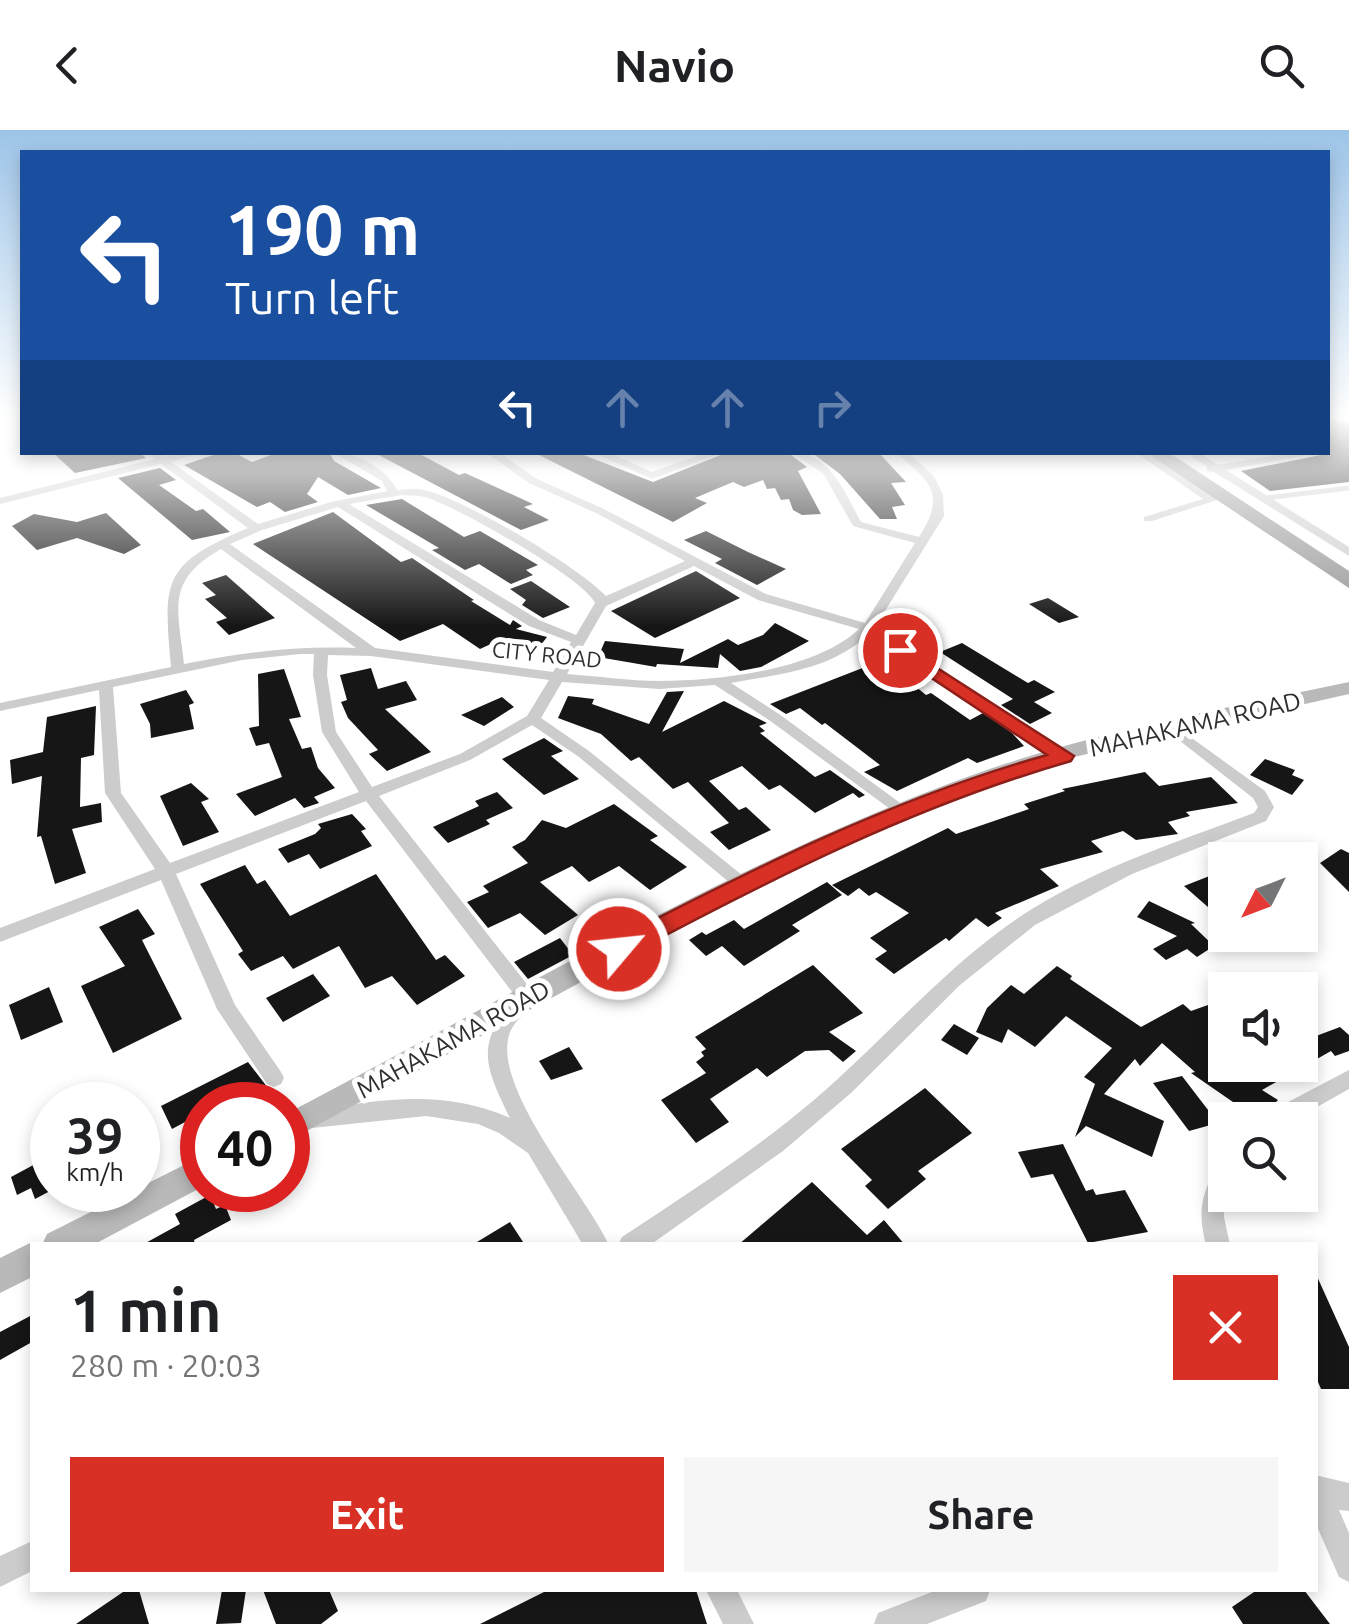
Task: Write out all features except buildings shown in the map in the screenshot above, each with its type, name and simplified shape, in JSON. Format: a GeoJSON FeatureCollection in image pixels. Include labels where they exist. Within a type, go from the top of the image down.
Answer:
{"type":"FeatureCollection","features":[{"type":"Feature","properties":{"kind":"highway"},"geometry":{"type":"LineString","coordinates":[[1202,487],[1349,581]]}},
{"type":"Feature","properties":{"kind":"highway"},"geometry":{"type":"LineString","coordinates":[[1234,487],[1349,569]]}},
{"type":"Feature","properties":{"kind":"street"},"geometry":{"type":"LineString","coordinates":[[0,501],[59,487]]}},
{"type":"Feature","properties":{"kind":"street"},"geometry":{"type":"LineString","coordinates":[[200,487],[257,530]]}},
{"type":"Feature","properties":{"kind":"street"},"geometry":{"type":"LineString","coordinates":[[390,487],[392,491]]}},
{"type":"Feature","properties":{"kind":"street"},"geometry":{"type":"LineString","coordinates":[[546,487],[772,601],[868,628],[1064,756]]}},
{"type":"Feature","properties":{"kind":"street"},"geometry":{"type":"LineString","coordinates":[[836,487],[857,524],[922,541]]}},
{"type":"Feature","properties":{"kind":"street","name":"CITY ROAD"},"geometry":{"type":"LineString","coordinates":[[0,707],[242,656],[320,651],[371,652],[557,677],[659,685],[718,681],[811,664],[849,646],[868,628],[938,516],[941,494],[937,487]]}},
{"type":"Feature","properties":{"kind":"street"},"geometry":{"type":"LineString","coordinates":[[1198,487],[1217,498]]}},
{"type":"Feature","properties":{"kind":"street"},"geometry":{"type":"LineString","coordinates":[[1244,487],[1349,552]]}},
{"type":"Feature","properties":{"kind":"street"},"geometry":{"type":"LineString","coordinates":[[178,669],[172,596],[183,570],[257,530],[392,491],[442,500],[594,589],[601,603]]}},
{"type":"Feature","properties":{"kind":"street"},"geometry":{"type":"LineString","coordinates":[[1148,518],[1217,498]]}},
{"type":"Feature","properties":{"kind":"street"},"geometry":{"type":"LineString","coordinates":[[340,504],[534,623],[577,640]]}},
{"type":"Feature","properties":{"kind":"street"},"geometry":{"type":"LineString","coordinates":[[223,545],[371,652]]}},
{"type":"Feature","properties":{"kind":"street"},"geometry":{"type":"LineString","coordinates":[[0,935],[465,757],[533,719],[601,603],[695,561]]}},
{"type":"Feature","properties":{"kind":"street"},"geometry":{"type":"LineString","coordinates":[[320,651],[329,732],[369,794],[527,997],[499,1036],[499,1052],[512,1101],[537,1151],[595,1242]]}},
{"type":"Feature","properties":{"kind":"street"},"geometry":{"type":"LineString","coordinates":[[718,681],[774,717],[901,812]]}},
{"type":"Feature","properties":{"kind":"street"},"geometry":{"type":"LineString","coordinates":[[106,684],[113,792],[165,870],[228,1010],[274,1078]]}},
{"type":"Feature","properties":{"kind":"street","name":"MAHAKAMA ROAD"},"geometry":{"type":"LineString","coordinates":[[310,1116],[742,884],[901,812],[978,781],[1064,756],[1172,727],[1349,688]]}},
{"type":"Feature","properties":{"kind":"street"},"geometry":{"type":"LineString","coordinates":[[533,719],[584,754],[742,884]]}},
{"type":"Feature","properties":{"kind":"street"},"geometry":{"type":"LineString","coordinates":[[634,1242],[702,1197],[819,1108],[998,941],[1057,904],[1128,868],[1260,817],[1266,807],[1259,796],[1172,727]]}},
{"type":"Feature","properties":{"kind":"street"},"geometry":{"type":"LineString","coordinates":[[1308,1102],[1349,1079]]}},
{"type":"Feature","properties":{"kind":"street"},"geometry":{"type":"LineString","coordinates":[[310,1122],[414,1106],[474,1110],[510,1125],[537,1151]]}},
{"type":"Feature","properties":{"kind":"street"},"geometry":{"type":"LineString","coordinates":[[65,1242],[180,1182]]}},
{"type":"Feature","properties":{"kind":"street"},"geometry":{"type":"LineString","coordinates":[[1211,1212],[1217,1242]]}},
{"type":"Feature","properties":{"kind":"street"},"geometry":{"type":"LineString","coordinates":[[0,1276],[30,1260]]}},
{"type":"Feature","properties":{"kind":"street"},"geometry":{"type":"LineString","coordinates":[[1318,1492],[1349,1497]]}},
{"type":"Feature","properties":{"kind":"street"},"geometry":{"type":"LineString","coordinates":[[1318,1498],[1349,1568]]}},
{"type":"Feature","properties":{"kind":"street"},"geometry":{"type":"LineString","coordinates":[[0,1572],[30,1557]]}},
{"type":"Feature","properties":{"kind":"street"},"geometry":{"type":"LineString","coordinates":[[722,1592],[739,1624]]}},
{"type":"Feature","properties":{"kind":"street"},"geometry":{"type":"LineString","coordinates":[[889,1624],[970,1592]]}},
{"type":"Feature","properties":{"kind":"lane"},"geometry":{"type":"LineString","coordinates":[[1265,498],[1349,488]]}},
{"type":"Feature","properties":{"kind":"route"},"geometry":{"type":"LineString","coordinates":[[619,949],[742,884],[864,827],[978,781],[1064,756],[900,650]]}}]}
